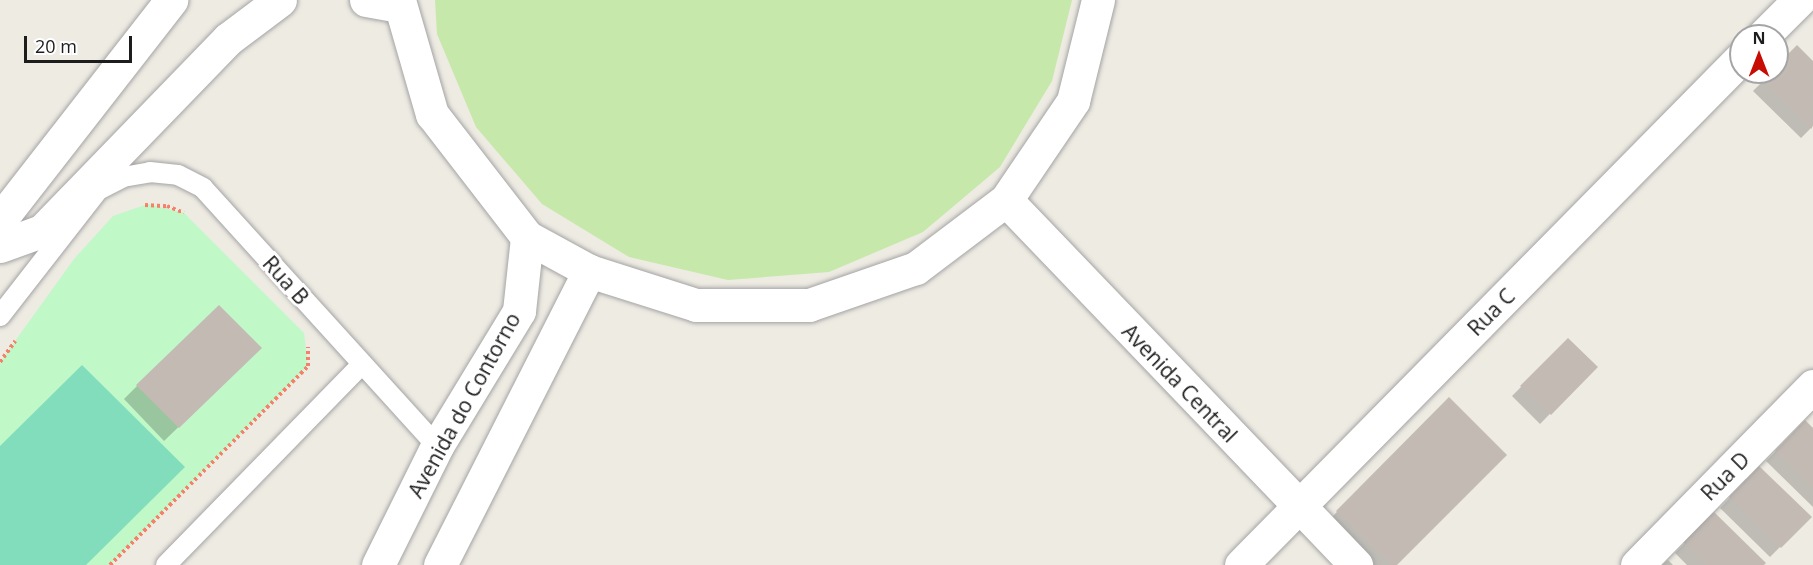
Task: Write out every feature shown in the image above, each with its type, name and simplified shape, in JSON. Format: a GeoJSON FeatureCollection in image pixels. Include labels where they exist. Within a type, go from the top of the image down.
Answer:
{"type":"FeatureCollection","features":[{"type":"Feature","properties":{"kind":"street"},"geometry":{"type":"LineString","coordinates":[[0,220],[171,0]]}},
{"type":"Feature","properties":{"kind":"street"},"geometry":{"type":"LineString","coordinates":[[0,246],[42,231],[228,39],[280,0]]}},
{"type":"Feature","properties":{"kind":"street"},"geometry":{"type":"LineString","coordinates":[[366,0],[399,3],[432,114],[527,237],[589,271],[696,305],[809,304],[916,268],[1006,200],[1073,101],[1098,0]]}},
{"type":"Feature","properties":{"kind":"street"},"geometry":{"type":"LineString","coordinates":[[1775,24],[1799,0]]}},
{"type":"Feature","properties":{"kind":"street","name":"Rua C"},"geometry":{"type":"LineString","coordinates":[[1241,565],[1729,70]]}},
{"type":"Feature","properties":{"kind":"street","name":"Avenida Central"},"geometry":{"type":"LineString","coordinates":[[1006,200],[1356,565]]}},
{"type":"Feature","properties":{"kind":"street","name":"Avenida do Contorno"},"geometry":{"type":"LineString","coordinates":[[378,565],[438,446],[519,310],[527,237]]}},
{"type":"Feature","properties":{"kind":"street"},"geometry":{"type":"LineString","coordinates":[[440,565],[589,271]]}},
{"type":"Feature","properties":{"kind":"street","name":"Rua D"},"geometry":{"type":"LineString","coordinates":[[1637,565],[1813,386]]}},
{"type":"Feature","properties":{"kind":"lane","name":"Rua B"},"geometry":{"type":"LineString","coordinates":[[0,316],[98,190],[123,177],[150,172],[178,175],[202,188],[438,446]]}},
{"type":"Feature","properties":{"kind":"lane"},"geometry":{"type":"LineString","coordinates":[[165,565],[362,364]]}},
{"type":"Feature","properties":{"kind":"path"},"geometry":{"type":"LineString","coordinates":[[139,206],[167,206],[192,221]]}},
{"type":"Feature","properties":{"kind":"path"},"geometry":{"type":"LineString","coordinates":[[0,362],[20,334]]}},
{"type":"Feature","properties":{"kind":"path"},"geometry":{"type":"LineString","coordinates":[[110,565],[308,366],[306,341]]}},
{"type":"Feature","properties":{"kind":"green space"},"geometry":{"type":"Polygon","coordinates":[[[435,0],[1072,0],[1052,81],[1000,167],[923,232],[829,272],[728,280],[629,257],[542,204],[476,127],[437,34],[435,0]]]}},
{"type":"Feature","properties":{"kind":"green space"},"geometry":{"type":"Polygon","coordinates":[[[148,204],[184,213],[304,333],[308,366],[110,565],[0,565],[0,362],[74,259],[113,216],[148,204]]]}},
{"type":"Feature","properties":{"kind":"green space"},"geometry":{"type":"Polygon","coordinates":[[[82,365],[185,467],[86,565],[0,565],[0,446],[82,365]]]}},
{"type":"Feature","properties":{"kind":"building"},"geometry":{"type":"Polygon","coordinates":[[[1797,45],[1813,61],[1812,129],[1766,84],[1789,84],[1789,53],[1797,45]]]}},
{"type":"Feature","properties":{"kind":"building"},"geometry":{"type":"Polygon","coordinates":[[[219,305],[262,348],[179,428],[136,385],[219,305]]]}},
{"type":"Feature","properties":{"kind":"building"},"geometry":{"type":"Polygon","coordinates":[[[1568,338],[1598,367],[1551,415],[1520,386],[1568,338]]]}},
{"type":"Feature","properties":{"kind":"building"},"geometry":{"type":"Polygon","coordinates":[[[1449,397],[1507,455],[1397,565],[1391,565],[1336,511],[1449,397]]]}},
{"type":"Feature","properties":{"kind":"building"},"geometry":{"type":"Polygon","coordinates":[[[1805,420],[1813,428],[1813,488],[1775,451],[1805,420]]]}},
{"type":"Feature","properties":{"kind":"building"},"geometry":{"type":"Polygon","coordinates":[[[1759,466],[1812,517],[1781,548],[1729,497],[1759,466]]]}},
{"type":"Feature","properties":{"kind":"building"},"geometry":{"type":"Polygon","coordinates":[[[1714,512],[1766,563],[1764,565],[1707,565],[1683,542],[1714,512]]]}}]}
